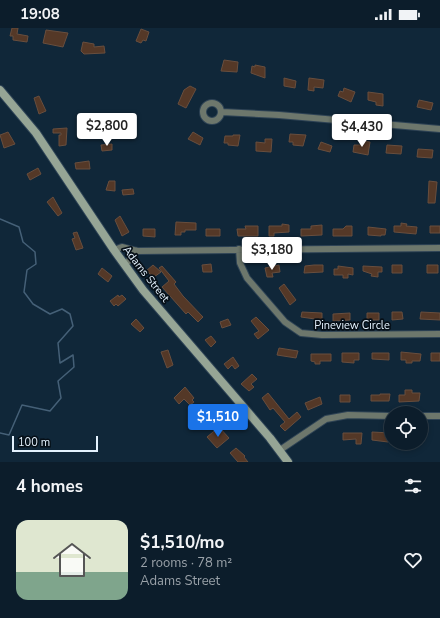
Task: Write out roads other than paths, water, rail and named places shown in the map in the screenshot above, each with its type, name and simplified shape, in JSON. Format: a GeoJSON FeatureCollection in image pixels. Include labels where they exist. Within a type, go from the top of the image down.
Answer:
{"type":"FeatureCollection","features":[{"type":"Feature","properties":{"kind":"street","name":"Adams Street"},"geometry":{"type":"LineString","coordinates":[[0,90],[36,133],[114,250],[143,290],[280,450],[288,462]]}},
{"type":"Feature","properties":{"kind":"street"},"geometry":{"type":"LineString","coordinates":[[222,112],[279,115],[440,129]]}},
{"type":"Feature","properties":{"kind":"street"},"geometry":{"type":"LineString","coordinates":[[114,250],[122,247],[138,251],[440,248]]}},
{"type":"Feature","properties":{"kind":"street","name":"Pineview Circle"},"geometry":{"type":"LineString","coordinates":[[239,249],[240,263],[245,275],[285,322],[301,332],[330,336],[440,334]]}},
{"type":"Feature","properties":{"kind":"street"},"geometry":{"type":"LineString","coordinates":[[126,265],[138,251]]}},
{"type":"Feature","properties":{"kind":"street"},"geometry":{"type":"LineString","coordinates":[[280,450],[326,418],[348,416],[384,416]]}},
{"type":"Feature","properties":{"kind":"street"},"geometry":{"type":"LineString","coordinates":[[428,416],[440,416]]}},
{"type":"Feature","properties":{"kind":"waterway"},"geometry":{"type":"LineString","coordinates":[[0,219],[19,227],[23,242],[35,252],[36,264],[27,270],[24,292],[33,304],[50,314],[62,309],[70,314],[73,326],[58,343],[60,363],[73,355],[74,367],[58,381],[61,398],[50,411],[22,405],[9,435],[0,433]]}}]}
